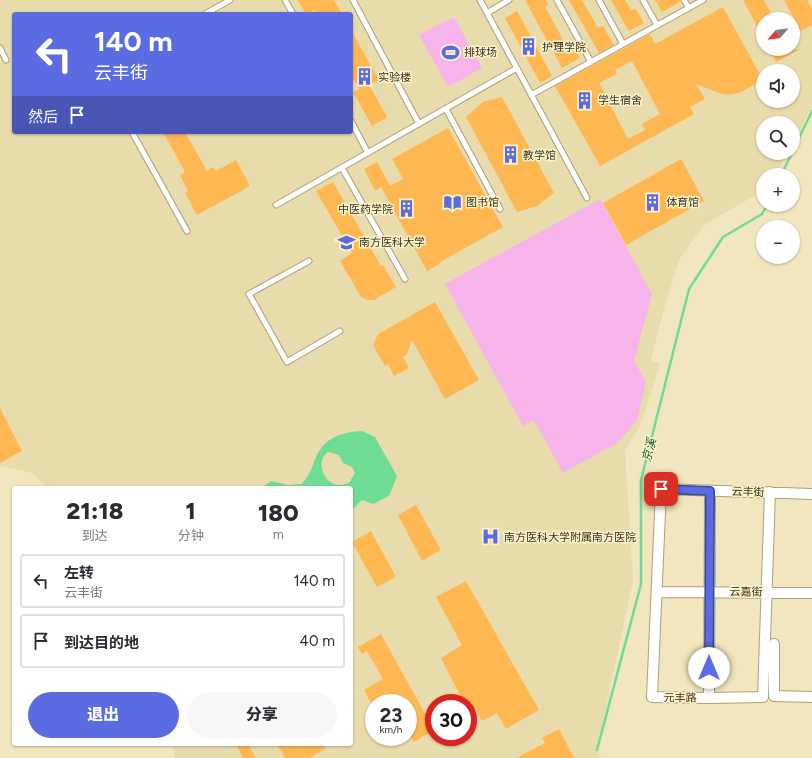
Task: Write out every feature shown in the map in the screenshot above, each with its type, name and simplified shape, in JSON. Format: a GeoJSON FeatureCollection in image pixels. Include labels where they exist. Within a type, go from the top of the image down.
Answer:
{"type":"FeatureCollection","features":[{"type":"Feature","properties":{"kind":"street","name":"云丰街"},"geometry":{"type":"LineString","coordinates":[[661,489],[812,494]]}},
{"type":"Feature","properties":{"kind":"street","name":"元丰路"},"geometry":{"type":"LineString","coordinates":[[661,489],[652,697],[709,698],[710,491]]}},
{"type":"Feature","properties":{"kind":"street"},"geometry":{"type":"LineString","coordinates":[[709,698],[763,697],[770,492]]}},
{"type":"Feature","properties":{"kind":"street","name":"云嘉街"},"geometry":{"type":"LineString","coordinates":[[656,592],[812,593]]}},
{"type":"Feature","properties":{"kind":"street"},"geometry":{"type":"LineString","coordinates":[[774,644],[774,696],[812,697]]}},
{"type":"Feature","properties":{"kind":"lane"},"geometry":{"type":"LineString","coordinates":[[209,12],[230,0]]}},
{"type":"Feature","properties":{"kind":"lane"},"geometry":{"type":"LineString","coordinates":[[285,0],[292,12]]}},
{"type":"Feature","properties":{"kind":"lane"},"geometry":{"type":"LineString","coordinates":[[353,0],[419,124]]}},
{"type":"Feature","properties":{"kind":"lane"},"geometry":{"type":"LineString","coordinates":[[480,0],[586,198]]}},
{"type":"Feature","properties":{"kind":"lane"},"geometry":{"type":"LineString","coordinates":[[487,12],[509,0]]}},
{"type":"Feature","properties":{"kind":"lane"},"geometry":{"type":"LineString","coordinates":[[557,0],[591,62]]}},
{"type":"Feature","properties":{"kind":"lane"},"geometry":{"type":"LineString","coordinates":[[599,0],[623,44]]}},
{"type":"Feature","properties":{"kind":"lane"},"geometry":{"type":"LineString","coordinates":[[643,0],[657,25]]}},
{"type":"Feature","properties":{"kind":"lane"},"geometry":{"type":"LineString","coordinates":[[684,0],[689,8]]}},
{"type":"Feature","properties":{"kind":"lane"},"geometry":{"type":"LineString","coordinates":[[531,95],[703,0]]}},
{"type":"Feature","properties":{"kind":"lane"},"geometry":{"type":"LineString","coordinates":[[0,48],[6,60]]}},
{"type":"Feature","properties":{"kind":"lane"},"geometry":{"type":"LineString","coordinates":[[276,205],[517,68]]}},
{"type":"Feature","properties":{"kind":"lane"},"geometry":{"type":"LineString","coordinates":[[446,109],[500,209]]}},
{"type":"Feature","properties":{"kind":"lane"},"geometry":{"type":"LineString","coordinates":[[353,125],[368,153]]}},
{"type":"Feature","properties":{"kind":"lane"},"geometry":{"type":"LineString","coordinates":[[133,134],[187,231]]}},
{"type":"Feature","properties":{"kind":"lane"},"geometry":{"type":"LineString","coordinates":[[342,168],[405,279]]}},
{"type":"Feature","properties":{"kind":"lane"},"geometry":{"type":"LineString","coordinates":[[309,261],[249,294],[287,362],[340,331]]}},
{"type":"Feature","properties":{"kind":"shaded area","name":"南方医科大学"},"geometry":{"type":"Polygon","coordinates":[[[0,0],[812,0],[812,107],[800,129],[800,116],[756,116],[756,160],[783,160],[779,168],[756,168],[756,195],[705,224],[679,260],[665,305],[651,360],[660,364],[641,424],[625,451],[633,580],[597,750],[601,758],[175,758],[173,746],[353,746],[353,486],[46,486],[32,473],[0,466],[0,0]]]}},
{"type":"Feature","properties":{"kind":"shaded area","name":"排球场"},"geometry":{"type":"Polygon","coordinates":[[[454,17],[482,68],[448,87],[419,35],[454,17]]]}},
{"type":"Feature","properties":{"kind":"shaded area"},"geometry":{"type":"Polygon","coordinates":[[[600,199],[652,294],[634,361],[646,382],[637,421],[617,443],[563,473],[534,420],[523,426],[445,284],[600,199]]]}},
{"type":"Feature","properties":{"kind":"shaded area"},"geometry":{"type":"Polygon","coordinates":[[[362,431],[375,437],[397,476],[389,496],[373,504],[362,500],[353,509],[353,486],[264,486],[271,481],[288,485],[302,484],[324,445],[329,440],[341,434],[362,431]],[[328,452],[324,456],[322,461],[323,472],[333,484],[339,485],[349,483],[355,473],[352,467],[343,463],[339,455],[328,452]]]}},
{"type":"Feature","properties":{"kind":"building"},"geometry":{"type":"Polygon","coordinates":[[[298,0],[334,0],[341,12],[316,12],[315,10],[305,12],[298,0]]]}},
{"type":"Feature","properties":{"kind":"building"},"geometry":{"type":"Polygon","coordinates":[[[525,0],[546,0],[548,5],[545,7],[571,54],[576,52],[580,58],[562,68],[525,0]]]}},
{"type":"Feature","properties":{"kind":"building"},"geometry":{"type":"Polygon","coordinates":[[[569,0],[582,0],[598,28],[603,26],[614,45],[599,53],[569,0]]]}},
{"type":"Feature","properties":{"kind":"building"},"geometry":{"type":"Polygon","coordinates":[[[611,0],[625,0],[631,10],[636,9],[644,23],[629,31],[611,0]]]}},
{"type":"Feature","properties":{"kind":"building"},"geometry":{"type":"Polygon","coordinates":[[[655,0],[680,0],[680,2],[662,12],[655,0]]]}},
{"type":"Feature","properties":{"kind":"building"},"geometry":{"type":"Polygon","coordinates":[[[743,0],[764,0],[770,12],[756,12],[756,24],[743,0]]]}},
{"type":"Feature","properties":{"kind":"building"},"geometry":{"type":"Polygon","coordinates":[[[784,0],[807,0],[812,9],[812,25],[800,31],[800,12],[790,12],[784,0]]]}},
{"type":"Feature","properties":{"kind":"building"},"geometry":{"type":"Polygon","coordinates":[[[723,7],[756,67],[756,84],[739,93],[728,95],[696,84],[705,99],[690,107],[694,114],[600,166],[555,86],[650,34],[655,44],[723,7]],[[632,61],[615,70],[617,74],[599,83],[628,139],[645,130],[642,124],[660,114],[632,61]]]}},
{"type":"Feature","properties":{"kind":"building","name":"护理学院"},"geometry":{"type":"Polygon","coordinates":[[[517,11],[552,76],[540,83],[505,18],[517,11]]]}},
{"type":"Feature","properties":{"kind":"building","name":"实验楼"},"geometry":{"type":"Polygon","coordinates":[[[353,34],[379,80],[369,85],[387,117],[372,126],[353,92],[359,89],[353,78],[353,34]]]}},
{"type":"Feature","properties":{"kind":"building"},"geometry":{"type":"Polygon","coordinates":[[[773,56],[787,56],[776,62],[773,56]]]}},
{"type":"Feature","properties":{"kind":"building","name":"教学馆"},"geometry":{"type":"Polygon","coordinates":[[[502,97],[554,193],[537,206],[517,212],[466,117],[483,102],[502,97]]]}},
{"type":"Feature","properties":{"kind":"building","name":"图书馆"},"geometry":{"type":"Polygon","coordinates":[[[448,128],[503,227],[440,262],[441,263],[427,271],[381,187],[375,191],[364,169],[377,162],[390,186],[403,179],[392,159],[448,128]]]}},
{"type":"Feature","properties":{"kind":"building"},"geometry":{"type":"Polygon","coordinates":[[[164,134],[186,134],[207,171],[213,167],[216,171],[236,160],[250,186],[197,215],[185,193],[188,191],[180,175],[185,172],[164,134]]]}},
{"type":"Feature","properties":{"kind":"building","name":"体育馆"},"geometry":{"type":"Polygon","coordinates":[[[681,159],[704,201],[626,245],[603,203],[681,159]]]}},
{"type":"Feature","properties":{"kind":"building"},"geometry":{"type":"Polygon","coordinates":[[[333,182],[381,266],[383,265],[396,287],[374,300],[367,300],[361,297],[340,261],[352,253],[316,191],[333,182]]]}},
{"type":"Feature","properties":{"kind":"building"},"geometry":{"type":"Polygon","coordinates":[[[435,302],[479,380],[445,399],[412,340],[407,354],[403,357],[409,368],[394,376],[388,364],[385,366],[373,345],[378,334],[435,302]]]}},
{"type":"Feature","properties":{"kind":"building"},"geometry":{"type":"Polygon","coordinates":[[[0,408],[22,451],[0,463],[0,408]]]}},
{"type":"Feature","properties":{"kind":"building"},"geometry":{"type":"Polygon","coordinates":[[[416,505],[441,550],[422,561],[398,515],[416,505]]]}},
{"type":"Feature","properties":{"kind":"building"},"geometry":{"type":"Polygon","coordinates":[[[371,531],[396,577],[377,587],[353,541],[371,531]]]}},
{"type":"Feature","properties":{"kind":"building"},"geometry":{"type":"Polygon","coordinates":[[[466,581],[539,710],[506,729],[497,713],[482,721],[477,711],[477,694],[459,694],[441,658],[462,645],[436,597],[466,581]]]}},
{"type":"Feature","properties":{"kind":"building"},"geometry":{"type":"Polygon","coordinates":[[[381,634],[414,694],[366,694],[364,690],[383,679],[367,651],[362,654],[358,647],[381,634]]]}},
{"type":"Feature","properties":{"kind":"building"},"geometry":{"type":"Polygon","coordinates":[[[417,699],[425,714],[425,735],[417,740],[417,699]]]}},
{"type":"Feature","properties":{"kind":"building"},"geometry":{"type":"Polygon","coordinates":[[[559,729],[574,758],[516,758],[545,743],[542,738],[559,729]]]}},
{"type":"Feature","properties":{"kind":"building"},"geometry":{"type":"Polygon","coordinates":[[[237,746],[249,746],[256,758],[243,758],[237,746]]]}},
{"type":"Feature","properties":{"kind":"building"},"geometry":{"type":"Polygon","coordinates":[[[278,746],[323,746],[325,749],[309,758],[285,758],[278,746]]]}},
{"type":"Feature","properties":{"kind":"waterway","name":"京溪"},"geometry":{"type":"LineString","coordinates":[[800,136],[812,111]]}},
{"type":"Feature","properties":{"kind":"waterway","name":"京溪"},"geometry":{"type":"LineString","coordinates":[[784,168],[788,160]]}},
{"type":"Feature","properties":{"kind":"waterway","name":"京溪"},"geometry":{"type":"LineString","coordinates":[[597,750],[641,584],[641,480],[689,289],[723,237],[763,212]]}},
{"type":"Feature","properties":{"kind":"place","name":"护理学院"},"geometry":{"type":"Point","coordinates":[529,47]}},
{"type":"Feature","properties":{"kind":"place","name":"排球场"},"geometry":{"type":"Point","coordinates":[451,52]}},
{"type":"Feature","properties":{"kind":"place","name":"实验楼"},"geometry":{"type":"Point","coordinates":[365,77]}},
{"type":"Feature","properties":{"kind":"place","name":"学生宿舍"},"geometry":{"type":"Point","coordinates":[585,100]}},
{"type":"Feature","properties":{"kind":"place","name":"教学馆"},"geometry":{"type":"Point","coordinates":[510,155]}},
{"type":"Feature","properties":{"kind":"place","name":"图书馆"},"geometry":{"type":"Point","coordinates":[453,202]}},
{"type":"Feature","properties":{"kind":"place","name":"体育馆"},"geometry":{"type":"Point","coordinates":[653,202]}},
{"type":"Feature","properties":{"kind":"place","name":"中医药学院"},"geometry":{"type":"Point","coordinates":[406,209]}},
{"type":"Feature","properties":{"kind":"place","name":"南方医科大学"},"geometry":{"type":"Point","coordinates":[346,242]}},
{"type":"Feature","properties":{"kind":"place","name":"南方医科大学附属南方医院"},"geometry":{"type":"Point","coordinates":[491,537]}},
{"type":"Feature","properties":{"kind":"route"},"geometry":{"type":"LineString","coordinates":[[661,489],[710,491],[709,668]]}}]}
